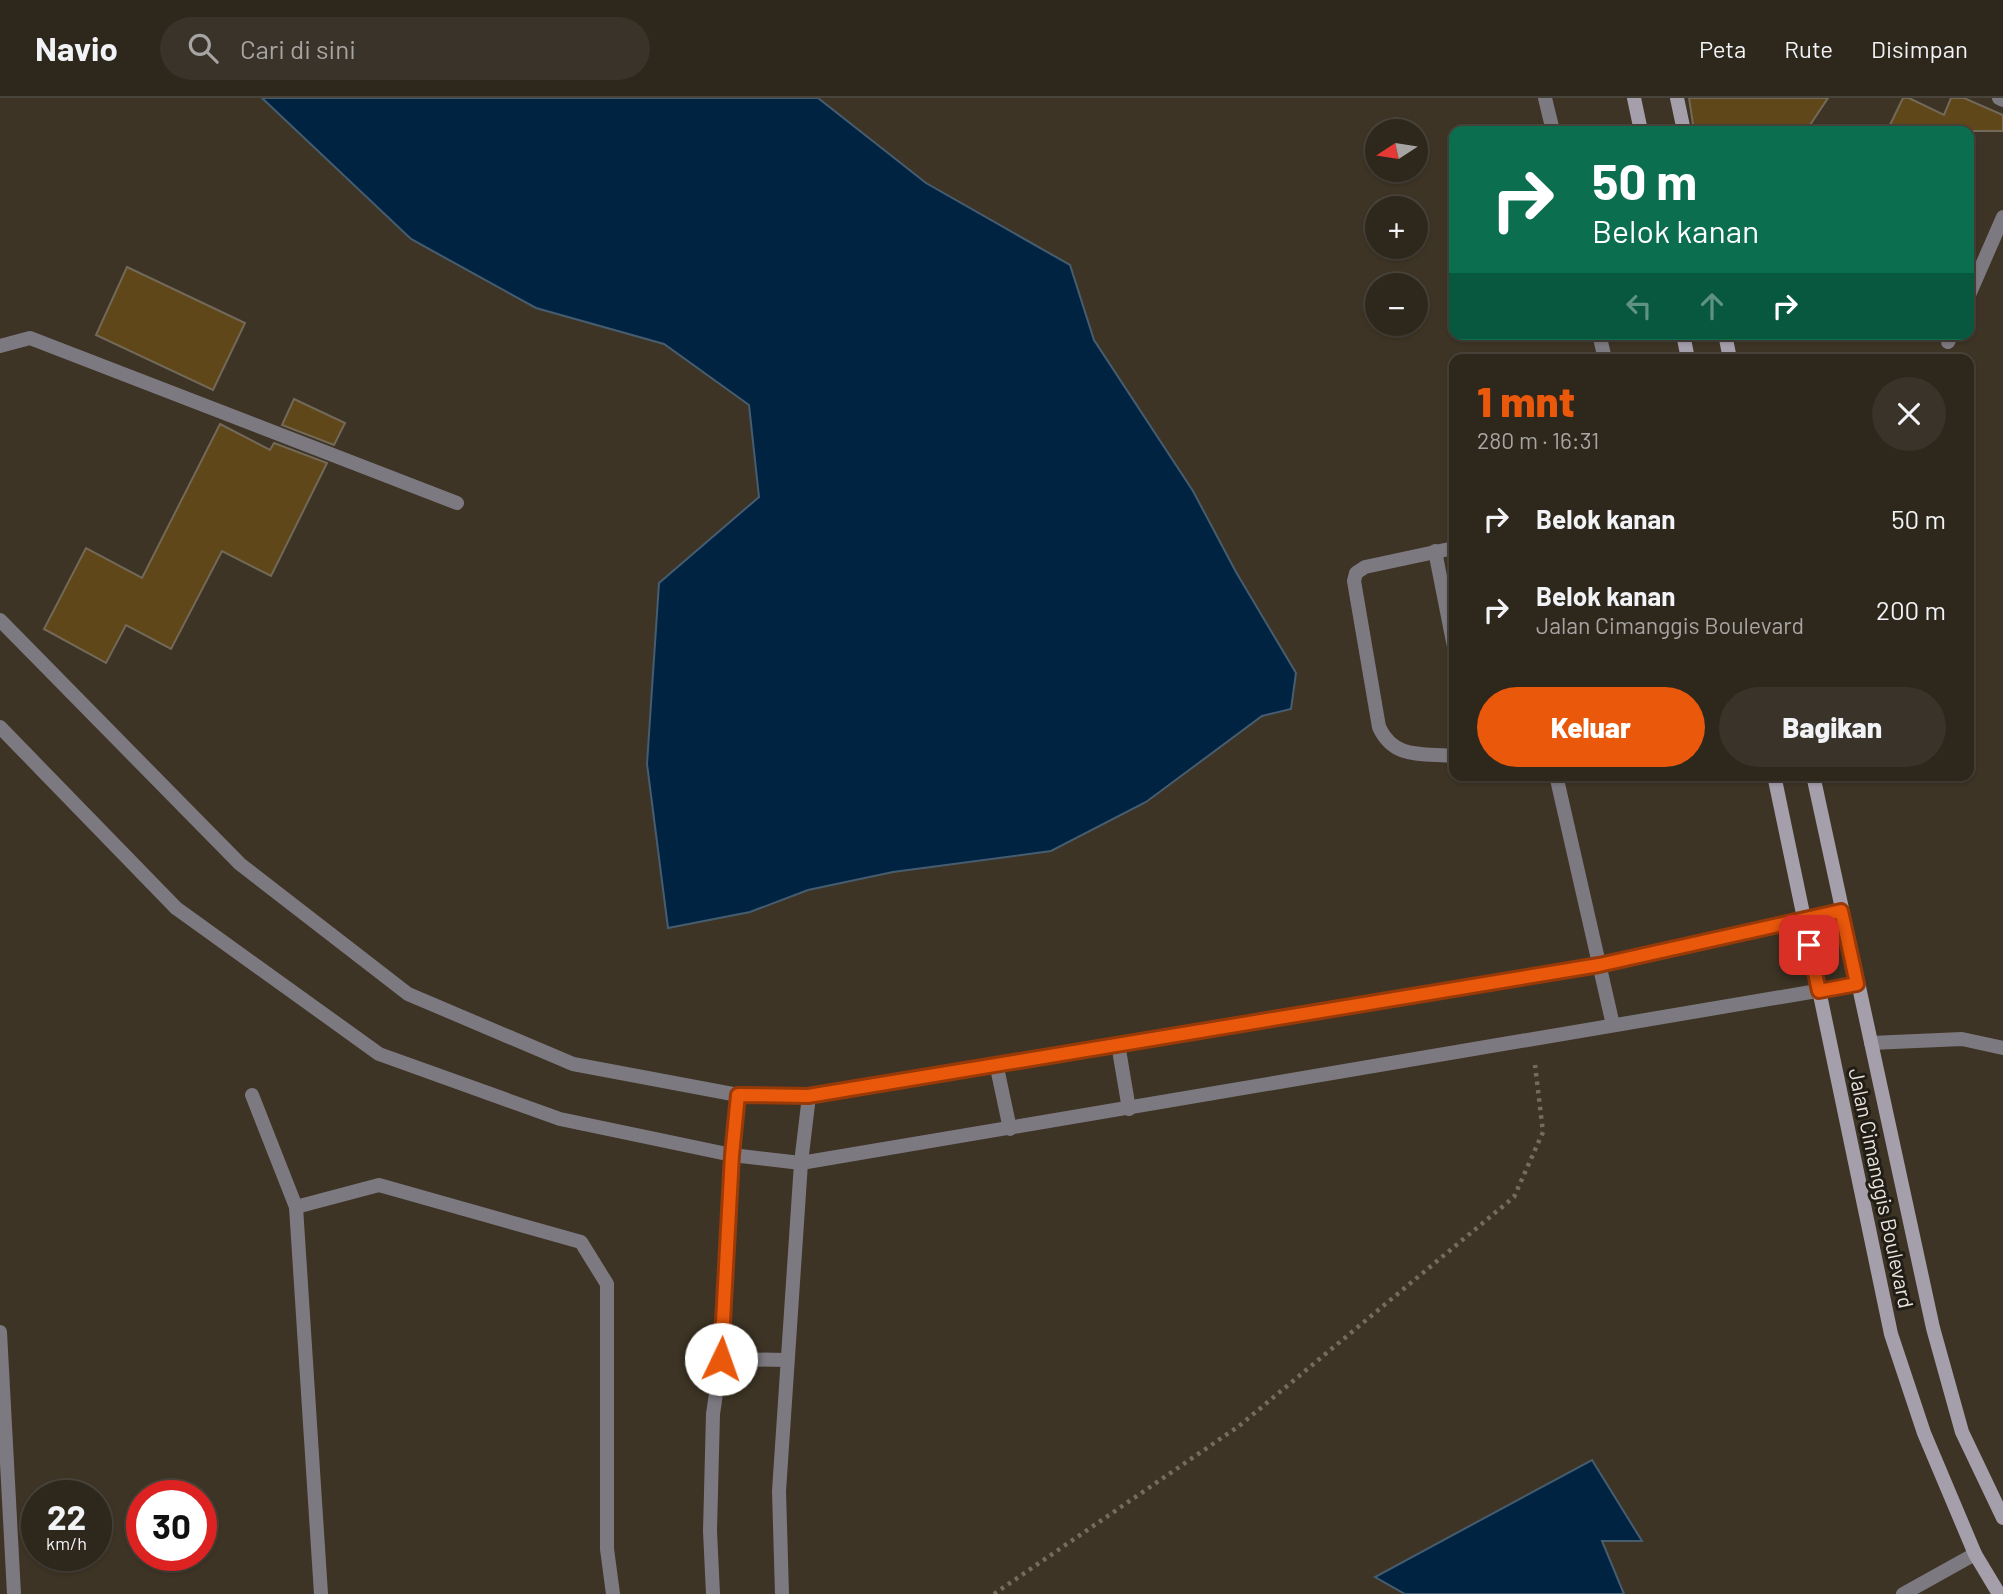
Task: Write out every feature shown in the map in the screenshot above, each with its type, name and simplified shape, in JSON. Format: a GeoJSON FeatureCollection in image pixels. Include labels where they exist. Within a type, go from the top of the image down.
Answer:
{"type":"FeatureCollection","features":[{"type":"Feature","properties":{"kind":"main road"},"geometry":{"type":"LineString","coordinates":[[1634,98],[1640,126]]}},
{"type":"Feature","properties":{"kind":"main road"},"geometry":{"type":"LineString","coordinates":[[1677,98],[1683,126]]}},
{"type":"Feature","properties":{"kind":"main road","name":"Jalan Cimanggis Boulevard"},"geometry":{"type":"LineString","coordinates":[[1775,781],[1891,1334],[1924,1433],[1975,1554],[1998,1594]]}},
{"type":"Feature","properties":{"kind":"main road","name":"Jalan Cimanggis Boulevard"},"geometry":{"type":"LineString","coordinates":[[1815,781],[1841,911],[1933,1328],[1962,1432],[2003,1518]]}},
{"type":"Feature","properties":{"kind":"street"},"geometry":{"type":"LineString","coordinates":[[1545,98],[1552,126]]}},
{"type":"Feature","properties":{"kind":"street"},"geometry":{"type":"LineString","coordinates":[[1974,284],[2003,218]]}},
{"type":"Feature","properties":{"kind":"street"},"geometry":{"type":"LineString","coordinates":[[0,346],[30,338],[457,503]]}},
{"type":"Feature","properties":{"kind":"street"},"geometry":{"type":"LineString","coordinates":[[1449,549],[1365,567],[1356,573],[1353,581],[1379,727],[1384,738],[1390,746],[1401,751],[1449,756]]}},
{"type":"Feature","properties":{"kind":"street"},"geometry":{"type":"LineString","coordinates":[[1435,551],[1449,622]]}},
{"type":"Feature","properties":{"kind":"street"},"geometry":{"type":"LineString","coordinates":[[0,620],[240,864],[408,994],[573,1064],[738,1095],[808,1096],[1599,965],[1804,922],[1841,911]]}},
{"type":"Feature","properties":{"kind":"street"},"geometry":{"type":"LineString","coordinates":[[0,727],[176,908],[379,1054],[560,1119],[732,1155],[801,1163],[1857,984]]}},
{"type":"Feature","properties":{"kind":"street"},"geometry":{"type":"LineString","coordinates":[[1557,781],[1613,1026]]}},
{"type":"Feature","properties":{"kind":"street"},"geometry":{"type":"LineString","coordinates":[[1871,1043],[1962,1040],[2003,1048]]}},
{"type":"Feature","properties":{"kind":"street"},"geometry":{"type":"LineString","coordinates":[[1118,1044],[1129,1109]]}},
{"type":"Feature","properties":{"kind":"street"},"geometry":{"type":"LineString","coordinates":[[996,1063],[1010,1129]]}},
{"type":"Feature","properties":{"kind":"street"},"geometry":{"type":"LineString","coordinates":[[252,1095],[296,1207],[321,1594]]}},
{"type":"Feature","properties":{"kind":"street"},"geometry":{"type":"LineString","coordinates":[[713,1594],[710,1531],[713,1414],[721,1359],[732,1155],[738,1095]]}},
{"type":"Feature","properties":{"kind":"street"},"geometry":{"type":"LineString","coordinates":[[782,1594],[779,1491],[808,1096]]}},
{"type":"Feature","properties":{"kind":"street"},"geometry":{"type":"LineString","coordinates":[[296,1207],[379,1185],[581,1242],[607,1284],[607,1549],[613,1594]]}},
{"type":"Feature","properties":{"kind":"street"},"geometry":{"type":"LineString","coordinates":[[0,1332],[14,1594]]}},
{"type":"Feature","properties":{"kind":"street"},"geometry":{"type":"LineString","coordinates":[[721,1359],[787,1360]]}},
{"type":"Feature","properties":{"kind":"street"},"geometry":{"type":"LineString","coordinates":[[1903,1594],[1975,1554]]}},
{"type":"Feature","properties":{"kind":"path"},"geometry":{"type":"LineString","coordinates":[[994,1594],[1239,1426],[1514,1197],[1543,1132],[1531,1040]]}},
{"type":"Feature","properties":{"kind":"water"},"geometry":{"type":"Polygon","coordinates":[[[262,98],[818,98],[926,183],[1070,265],[1094,340],[1193,491],[1236,572],[1296,673],[1291,709],[1262,716],[1146,802],[1051,851],[893,872],[808,890],[750,912],[668,928],[647,764],[659,583],[759,497],[749,405],[664,344],[536,308],[411,239],[262,98]]]}},
{"type":"Feature","properties":{"kind":"water"},"geometry":{"type":"Polygon","coordinates":[[[1592,1460],[1642,1541],[1602,1541],[1624,1594],[1405,1594],[1375,1577],[1592,1460]]]}},
{"type":"Feature","properties":{"kind":"building"},"geometry":{"type":"Polygon","coordinates":[[[1689,98],[1828,98],[1809,126],[1693,126],[1689,98]]]}},
{"type":"Feature","properties":{"kind":"building"},"geometry":{"type":"Polygon","coordinates":[[[1903,98],[1909,98],[1944,115],[1951,98],[1964,98],[2003,115],[2003,131],[1974,131],[1974,126],[1889,126],[1903,98]]]}},
{"type":"Feature","properties":{"kind":"building"},"geometry":{"type":"Polygon","coordinates":[[[127,267],[245,323],[213,390],[96,335],[127,267]]]}},
{"type":"Feature","properties":{"kind":"building"},"geometry":{"type":"Polygon","coordinates":[[[294,399],[345,423],[334,445],[282,425],[294,399]]]}},
{"type":"Feature","properties":{"kind":"building"},"geometry":{"type":"Polygon","coordinates":[[[220,424],[270,450],[274,443],[327,463],[271,576],[222,551],[171,649],[126,625],[106,663],[44,629],[86,548],[142,578],[220,424]]]}},
{"type":"Feature","properties":{"kind":"route"},"geometry":{"type":"LineString","coordinates":[[721,1359],[732,1155],[738,1095],[808,1096],[1599,965],[1804,922],[1841,911],[1857,984],[1819,991],[1809,945]]}}]}
